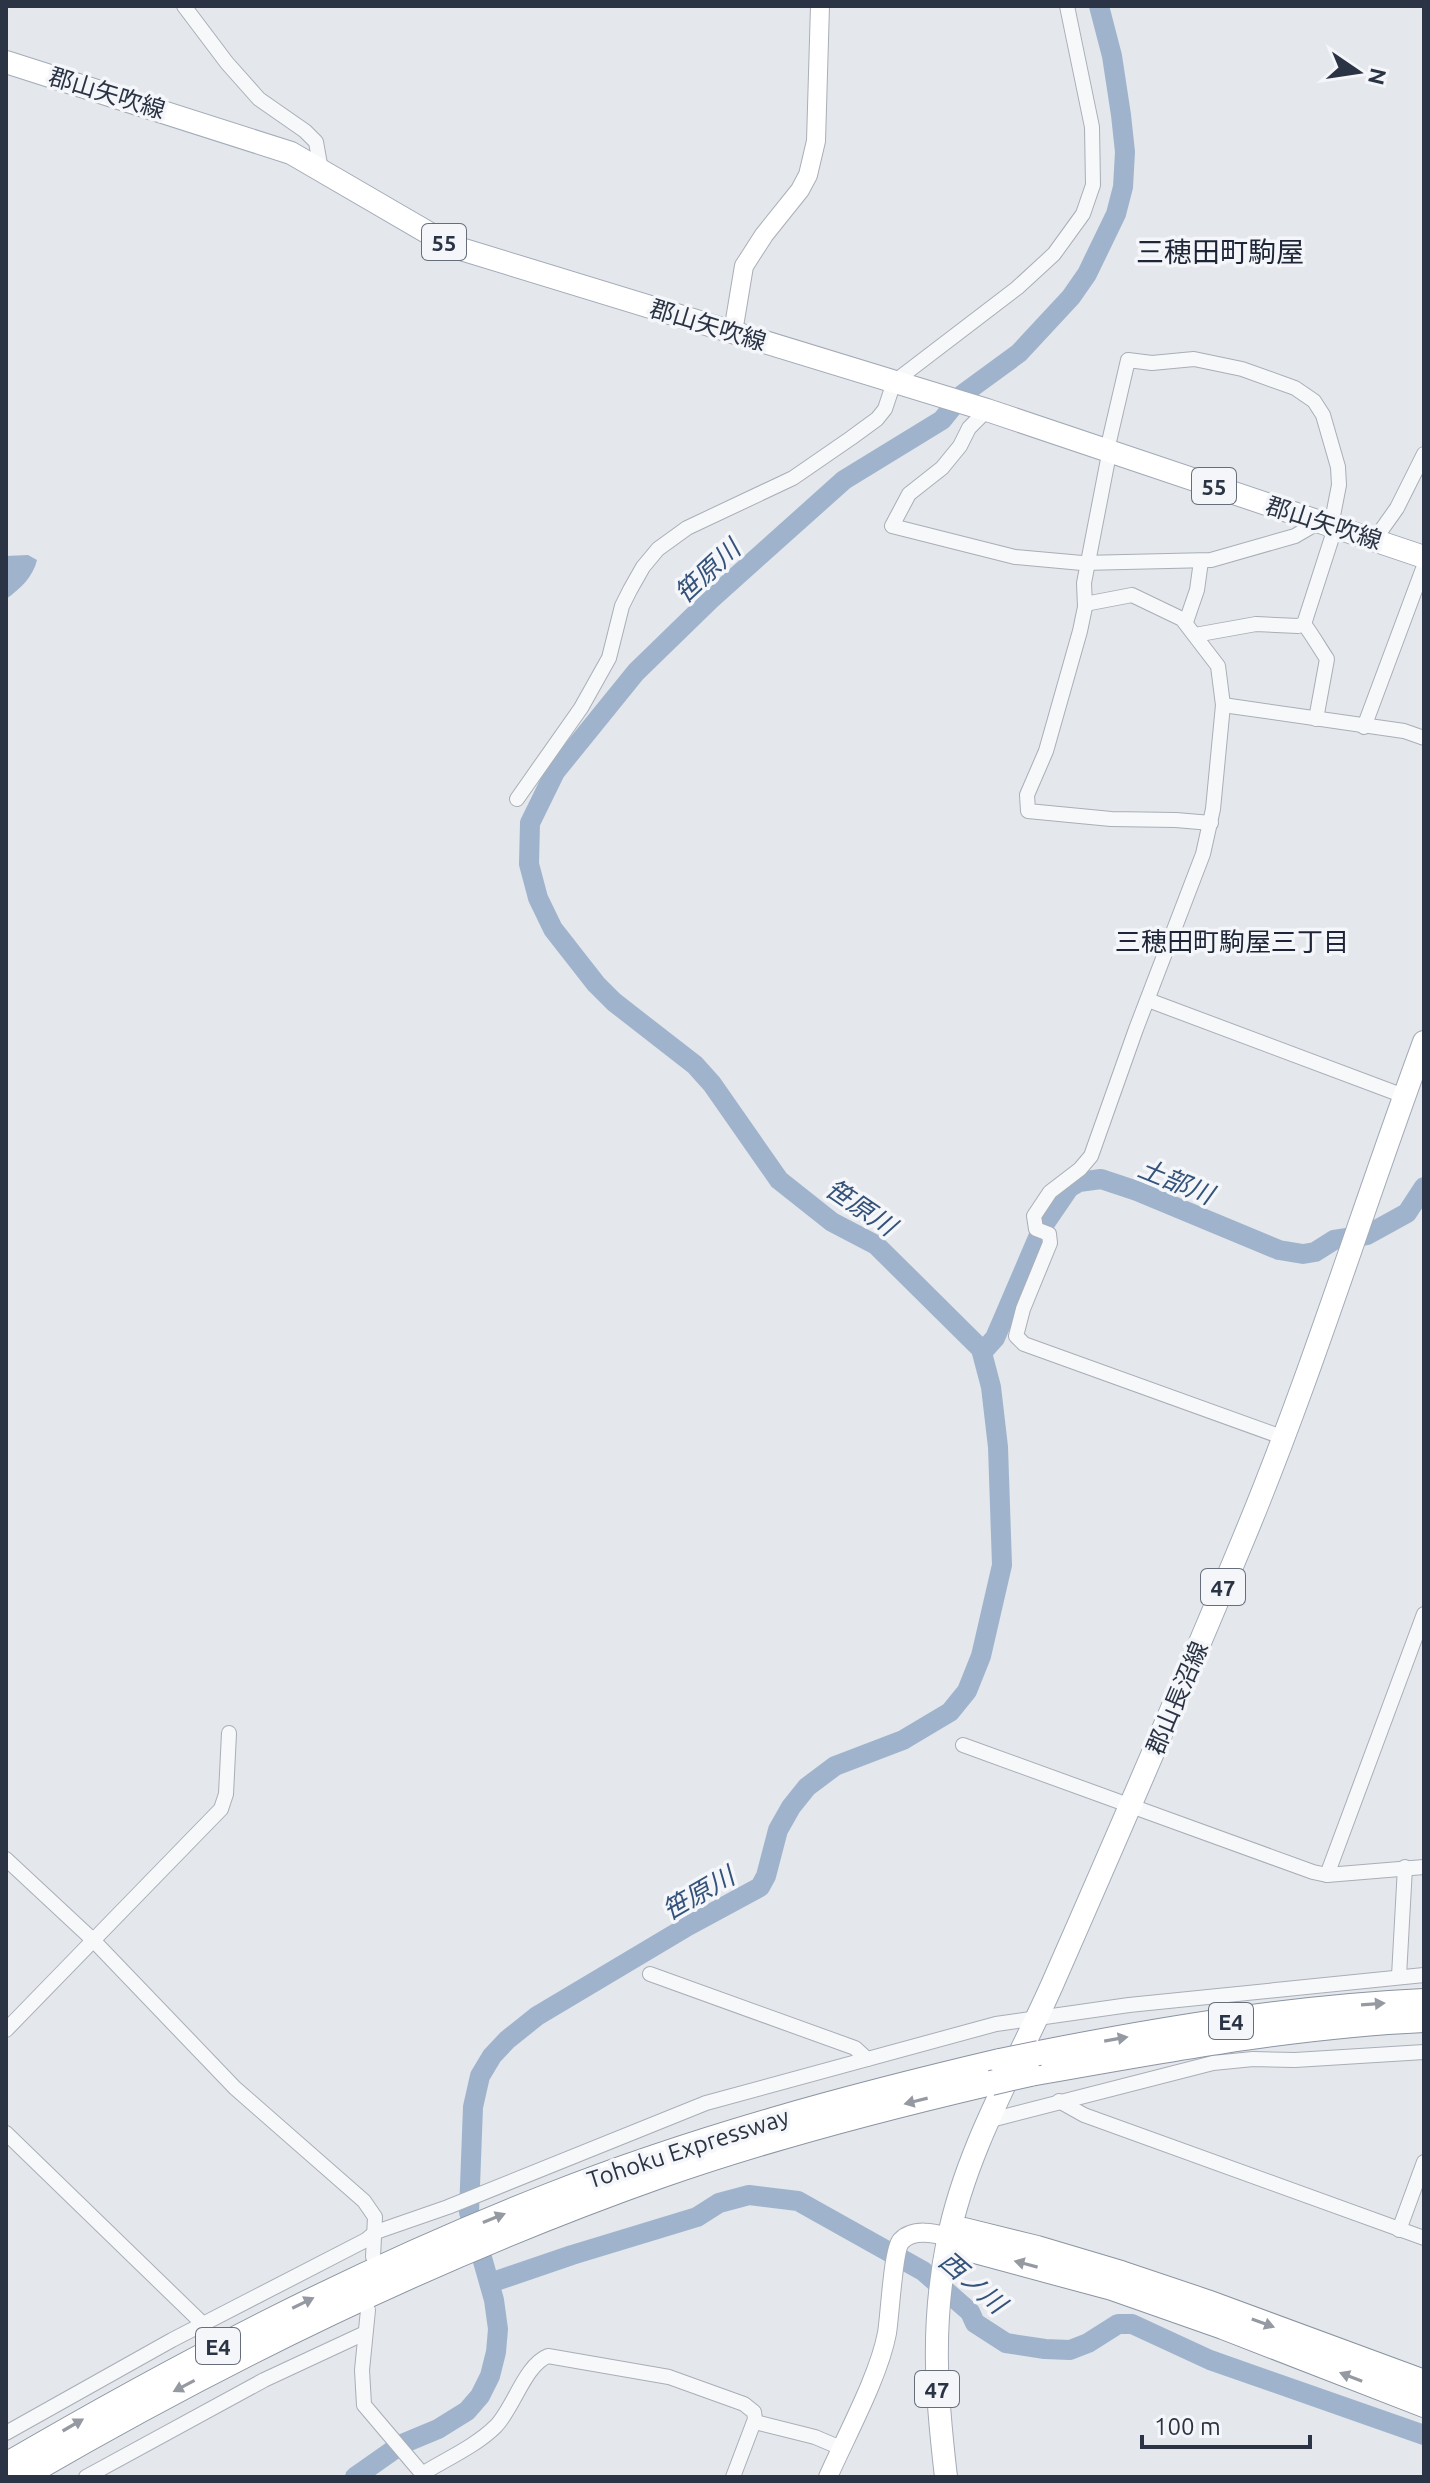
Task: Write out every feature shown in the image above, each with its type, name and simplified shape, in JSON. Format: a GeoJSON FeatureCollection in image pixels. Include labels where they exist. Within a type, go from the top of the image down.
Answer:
{"type":"FeatureCollection","features":[{"type":"Feature","properties":{"kind":"highway","name":"Tohoku Expressway"},"geometry":{"type":"LineString","coordinates":[[6,2465],[145,2384],[233,2338],[438,2240],[662,2154],[787,2115],[996,2072],[1160,2031],[1268,2015],[1424,2001]]}},
{"type":"Feature","properties":{"kind":"highway","name":"Tohoku Expressway"},"geometry":{"type":"LineString","coordinates":[[1035,2063],[1424,2020]]}},
{"type":"Feature","properties":{"kind":"highway","name":"Tohoku Expressway"},"geometry":{"type":"LineString","coordinates":[[22,2477],[245,2354],[430,2266],[540,2220],[662,2175],[996,2072]]}},
{"type":"Feature","properties":{"kind":"highway"},"geometry":{"type":"LineString","coordinates":[[958,2238],[1037,2248],[1121,2273],[1424,2382]]}},
{"type":"Feature","properties":{"kind":"highway"},"geometry":{"type":"LineString","coordinates":[[958,2238],[1223,2327],[1424,2405]]}},
{"type":"Feature","properties":{"kind":"main road","name":"郡山矢吹線"},"geometry":{"type":"LineString","coordinates":[[6,62],[291,153],[451,246],[984,410],[1424,557]]}},
{"type":"Feature","properties":{"kind":"main road","name":"郡山長沼線"},"geometry":{"type":"LineString","coordinates":[[946,2477],[936,2373],[948,2278],[974,2154],[1132,1805],[1245,1534],[1424,1042]]}},
{"type":"Feature","properties":{"kind":"main road","name":"郡山長沼線"},"geometry":{"type":"LineString","coordinates":[[944,2306],[961,2477]]}},
{"type":"Feature","properties":{"kind":"street"},"geometry":{"type":"LineString","coordinates":[[184,6],[259,99],[316,142],[321,170]]}},
{"type":"Feature","properties":{"kind":"street"},"geometry":{"type":"LineString","coordinates":[[733,332],[744,266],[800,190],[812,158],[816,141],[820,6]]}},
{"type":"Feature","properties":{"kind":"street"},"geometry":{"type":"LineString","coordinates":[[517,799],[581,708],[609,658],[622,606],[643,567],[658,549],[687,528],[793,478],[877,419],[897,383],[1017,288],[1054,254],[1083,214],[1093,185],[1092,127],[1067,6]]}},
{"type":"Feature","properties":{"kind":"street"},"geometry":{"type":"LineString","coordinates":[[1211,823],[1111,819],[1028,811],[1027,795],[1046,751],[1080,631],[1087,562],[1128,360],[1152,363],[1194,359],[1242,369],[1295,388],[1321,408],[1339,480],[1304,624]]}},
{"type":"Feature","properties":{"kind":"street"},"geometry":{"type":"LineString","coordinates":[[984,410],[942,468],[909,494],[892,526],[1015,557],[1087,562],[1201,561],[1252,550],[1328,525]]}},
{"type":"Feature","properties":{"kind":"street"},"geometry":{"type":"LineString","coordinates":[[1375,539],[1397,508],[1424,454]]}},
{"type":"Feature","properties":{"kind":"street"},"geometry":{"type":"LineString","coordinates":[[1191,628],[1201,561]]}},
{"type":"Feature","properties":{"kind":"street"},"geometry":{"type":"LineString","coordinates":[[1364,727],[1424,566]]}},
{"type":"Feature","properties":{"kind":"street"},"geometry":{"type":"LineString","coordinates":[[1085,604],[1132,595],[1191,628],[1218,666],[1223,705],[1211,823],[1203,854],[1091,1156],[1080,1169],[1050,1192],[1034,1216],[1041,1231],[1051,1238],[1016,1334],[1020,1342],[1282,1437]]}},
{"type":"Feature","properties":{"kind":"street"},"geometry":{"type":"LineString","coordinates":[[1191,628],[1304,624]]}},
{"type":"Feature","properties":{"kind":"street"},"geometry":{"type":"LineString","coordinates":[[1304,624],[1315,636],[1318,649],[1327,659],[1316,719]]}},
{"type":"Feature","properties":{"kind":"street"},"geometry":{"type":"LineString","coordinates":[[1223,705],[1404,731],[1424,738]]}},
{"type":"Feature","properties":{"kind":"street"},"geometry":{"type":"LineString","coordinates":[[1148,1000],[1404,1096]]}},
{"type":"Feature","properties":{"kind":"street"},"geometry":{"type":"LineString","coordinates":[[1327,1875],[1424,1614]]}},
{"type":"Feature","properties":{"kind":"street"},"geometry":{"type":"LineString","coordinates":[[6,2030],[221,1809],[226,1794],[229,1733]]}},
{"type":"Feature","properties":{"kind":"street"},"geometry":{"type":"LineString","coordinates":[[963,1745],[1327,1875],[1424,1867]]}},
{"type":"Feature","properties":{"kind":"street"},"geometry":{"type":"LineString","coordinates":[[6,1859],[93,1940],[235,2088],[364,2201],[375,2217],[373,2257]]}},
{"type":"Feature","properties":{"kind":"street"},"geometry":{"type":"LineString","coordinates":[[1399,1976],[1405,1867]]}},
{"type":"Feature","properties":{"kind":"street"},"geometry":{"type":"LineString","coordinates":[[650,1974],[855,2048],[867,2059]]}},
{"type":"Feature","properties":{"kind":"street"},"geometry":{"type":"LineString","coordinates":[[6,2433],[99,2379],[376,2232],[448,2207],[706,2103],[996,2024],[1424,1975]]}},
{"type":"Feature","properties":{"kind":"street"},"geometry":{"type":"LineString","coordinates":[[991,2120],[1213,2063],[1424,2052]]}},
{"type":"Feature","properties":{"kind":"street"},"geometry":{"type":"LineString","coordinates":[[1059,2101],[1084,2115],[1424,2238]]}},
{"type":"Feature","properties":{"kind":"street"},"geometry":{"type":"LineString","coordinates":[[6,2133],[204,2325]]}},
{"type":"Feature","properties":{"kind":"street"},"geometry":{"type":"LineString","coordinates":[[1399,2230],[1424,2162]]}},
{"type":"Feature","properties":{"kind":"street"},"geometry":{"type":"LineString","coordinates":[[828,2477],[885,2342],[895,2257],[901,2241],[911,2235],[931,2232],[958,2238]]}},
{"type":"Feature","properties":{"kind":"street"},"geometry":{"type":"LineString","coordinates":[[368,2310],[364,2405],[422,2474],[495,2426],[511,2407],[537,2363],[548,2356],[681,2381],[744,2404],[754,2412],[755,2422],[733,2477]]}},
{"type":"Feature","properties":{"kind":"street"},"geometry":{"type":"LineString","coordinates":[[86,2477],[264,2380],[365,2333]]}},
{"type":"Feature","properties":{"kind":"street"},"geometry":{"type":"LineString","coordinates":[[755,2422],[807,2435],[841,2448]]}},
{"type":"Feature","properties":{"kind":"water"},"geometry":{"type":"Polygon","coordinates":[[[28,555],[37,560],[32,572],[21,587],[6,599],[6,556],[28,555]]]}},
{"type":"Feature","properties":{"kind":"waterway","name":"笹原川"},"geometry":{"type":"LineString","coordinates":[[355,2477],[402,2444],[438,2429],[467,2411],[480,2396],[490,2376],[498,2329],[494,2300],[469,2212],[473,2107],[480,2076],[492,2056],[537,2016],[760,1887],[766,1876],[778,1830],[807,1787],[835,1766],[903,1740],[950,1712],[967,1691],[981,1656],[1002,1565],[998,1447],[991,1387],[981,1349],[876,1245],[832,1222],[779,1180],[712,1084],[695,1065],[614,1002],[596,984],[553,929],[538,898],[529,864],[530,823],[555,772],[636,672],[710,600],[844,480],[942,420],[963,394],[1019,353],[1071,297],[1087,274],[1116,214],[1123,187],[1125,152],[1121,115],[1112,56],[1099,6]]}},
{"type":"Feature","properties":{"kind":"waterway","name":"土部川"},"geometry":{"type":"LineString","coordinates":[[981,1349],[995,1338],[1043,1226],[1069,1188],[1079,1182],[1101,1179],[1279,1250],[1303,1254],[1315,1252],[1334,1240],[1367,1235],[1407,1213],[1424,1187]]}},
{"type":"Feature","properties":{"kind":"waterway","name":"西ノ川"},"geometry":{"type":"LineString","coordinates":[[490,2283],[697,2217],[719,2203],[749,2195],[798,2201],[923,2271],[970,2312],[975,2323],[1006,2343],[1070,2350],[1088,2343],[1118,2324],[1132,2324],[1210,2360],[1424,2435]]}},
{"type":"Feature","properties":{"kind":"district","name":"三穂田町駒屋"},"geometry":{"type":"Point","coordinates":[1220,251]}},
{"type":"Feature","properties":{"kind":"district","name":"三穂田町駒屋三丁目"},"geometry":{"type":"Point","coordinates":[1232,941]}}]}
